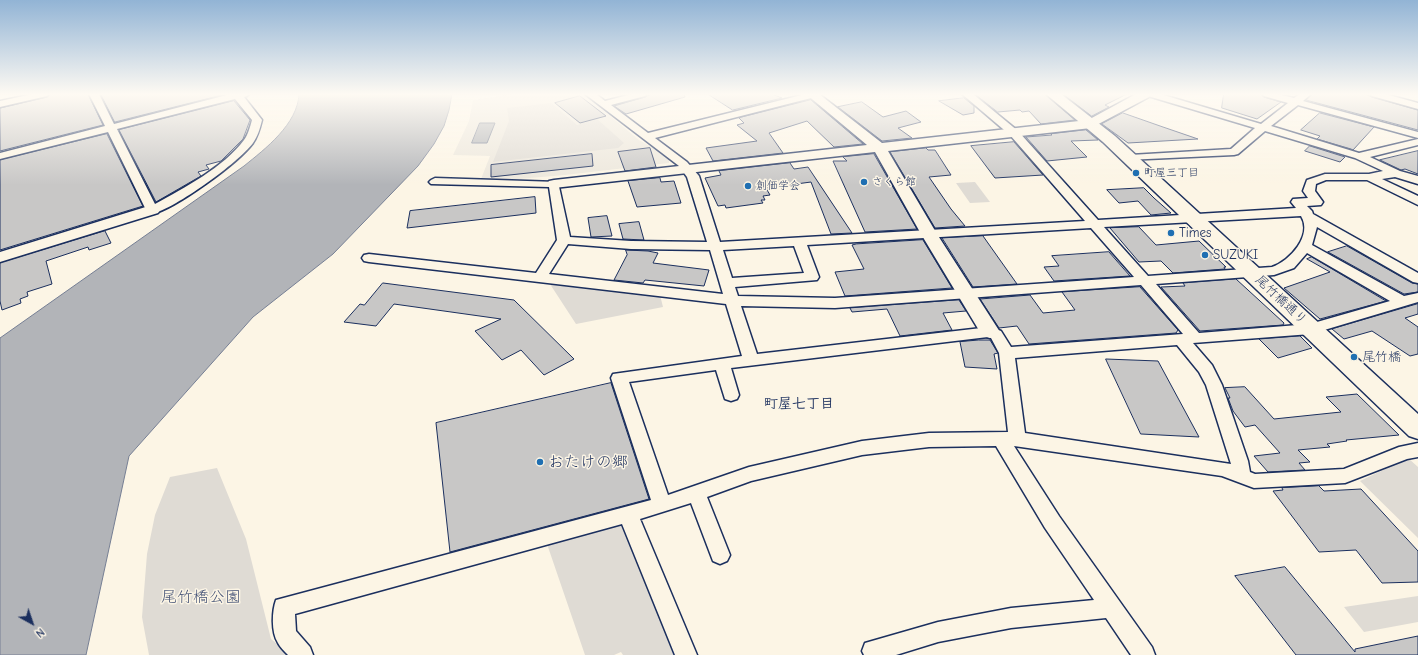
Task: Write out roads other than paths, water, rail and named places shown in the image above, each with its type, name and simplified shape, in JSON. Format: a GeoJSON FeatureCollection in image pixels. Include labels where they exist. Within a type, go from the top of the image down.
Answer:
{"type":"FeatureCollection","features":[{"type":"Feature","properties":{"kind":"main road","name":"尾竹橋通り"},"geometry":{"type":"LineString","coordinates":[[1092,125],[1130,158],[1418,429]]}},
{"type":"Feature","properties":{"kind":"street"},"geometry":{"type":"LineString","coordinates":[[109,125],[152,210]]}},
{"type":"Feature","properties":{"kind":"street"},"geometry":{"type":"LineString","coordinates":[[0,156],[124,125]]}},
{"type":"Feature","properties":{"kind":"street"},"geometry":{"type":"LineString","coordinates":[[0,257],[152,210],[182,193],[217,169],[248,143],[255,131],[256,125]]}},
{"type":"Feature","properties":{"kind":"street"},"geometry":{"type":"LineString","coordinates":[[633,125],[689,170],[693,176],[751,360]]}},
{"type":"Feature","properties":{"kind":"street"},"geometry":{"type":"LineString","coordinates":[[648,136],[693,125]]}},
{"type":"Feature","properties":{"kind":"street"},"geometry":{"type":"LineString","coordinates":[[851,125],[879,148],[929,234],[990,332],[996,335],[1006,353],[1009,439],[1052,522],[1144,655]]}},
{"type":"Feature","properties":{"kind":"street"},"geometry":{"type":"LineString","coordinates":[[1004,125],[1014,133],[1146,281],[1188,339],[1214,385],[1242,477]]}},
{"type":"Feature","properties":{"kind":"street"},"geometry":{"type":"LineString","coordinates":[[435,182],[554,184],[1086,125]]}},
{"type":"Feature","properties":{"kind":"street"},"geometry":{"type":"LineString","coordinates":[[1255,125],[1359,156],[1396,173],[1418,180]]}},
{"type":"Feature","properties":{"kind":"street"},"geometry":{"type":"LineString","coordinates":[[1130,158],[1234,152],[1266,125]]}},
{"type":"Feature","properties":{"kind":"street"},"geometry":{"type":"LineString","coordinates":[[1379,125],[1418,135]]}},
{"type":"Feature","properties":{"kind":"street"},"geometry":{"type":"LineString","coordinates":[[1359,156],[1418,142]]}},
{"type":"Feature","properties":{"kind":"street"},"geometry":{"type":"LineString","coordinates":[[1396,173],[1369,177],[1325,177],[1311,182],[1309,191],[1317,202],[1296,202],[1307,214],[1418,279]]}},
{"type":"Feature","properties":{"kind":"street"},"geometry":{"type":"LineString","coordinates":[[1369,177],[1418,201]]}},
{"type":"Feature","properties":{"kind":"street"},"geometry":{"type":"LineString","coordinates":[[540,277],[564,240],[554,184]]}},
{"type":"Feature","properties":{"kind":"street"},"geometry":{"type":"LineString","coordinates":[[564,240],[631,245],[716,247],[1192,217],[1307,214]]}},
{"type":"Feature","properties":{"kind":"street"},"geometry":{"type":"LineString","coordinates":[[369,258],[732,299],[799,303],[828,303],[1146,281],[1251,273],[1282,269],[1290,265],[1307,241],[1311,224],[1307,214]]}},
{"type":"Feature","properties":{"kind":"street"},"geometry":{"type":"LineString","coordinates":[[727,283],[812,277],[799,242]]}},
{"type":"Feature","properties":{"kind":"street"},"geometry":{"type":"LineString","coordinates":[[1304,246],[1403,302]]}},
{"type":"Feature","properties":{"kind":"street"},"geometry":{"type":"LineString","coordinates":[[1006,353],[1310,328],[1418,297]]}},
{"type":"Feature","properties":{"kind":"street"},"geometry":{"type":"LineString","coordinates":[[662,505],[619,378],[751,360],[990,332]]}},
{"type":"Feature","properties":{"kind":"street"},"geometry":{"type":"LineString","coordinates":[[722,364],[731,395]]}},
{"type":"Feature","properties":{"kind":"street"},"geometry":{"type":"LineString","coordinates":[[302,655],[286,634],[284,607],[662,505],[749,474],[862,448],[928,440],[1009,439],[1224,469],[1254,481],[1345,476],[1405,452],[1418,450]]}},
{"type":"Feature","properties":{"kind":"street"},"geometry":{"type":"LineString","coordinates":[[696,492],[720,554]]}},
{"type":"Feature","properties":{"kind":"street"},"geometry":{"type":"LineString","coordinates":[[628,514],[686,655]]}},
{"type":"Feature","properties":{"kind":"street"},"geometry":{"type":"LineString","coordinates":[[873,651],[938,632],[1003,620],[1111,608]]}},
{"type":"Feature","properties":{"kind":"place","name":"町屋三丁目"},"geometry":{"type":"Point","coordinates":[1136,173]}},
{"type":"Feature","properties":{"kind":"place","name":"さくら館"},"geometry":{"type":"Point","coordinates":[864,182]}},
{"type":"Feature","properties":{"kind":"place","name":"創価学会"},"geometry":{"type":"Point","coordinates":[748,186]}},
{"type":"Feature","properties":{"kind":"place","name":"Times"},"geometry":{"type":"Point","coordinates":[1171,233]}},
{"type":"Feature","properties":{"kind":"place","name":"SUZUKI"},"geometry":{"type":"Point","coordinates":[1205,255]}},
{"type":"Feature","properties":{"kind":"place","name":"尾竹橋"},"geometry":{"type":"Point","coordinates":[1354,357]}},
{"type":"Feature","properties":{"kind":"place","name":"おたけの郷"},"geometry":{"type":"Point","coordinates":[540,462]}},
{"type":"Feature","properties":{"kind":"district","name":"町屋七丁目"},"geometry":{"type":"Point","coordinates":[799,404]}},
{"type":"Feature","properties":{"kind":"park label","name":"尾竹橋公園"},"geometry":{"type":"Point","coordinates":[201,597]}}]}
